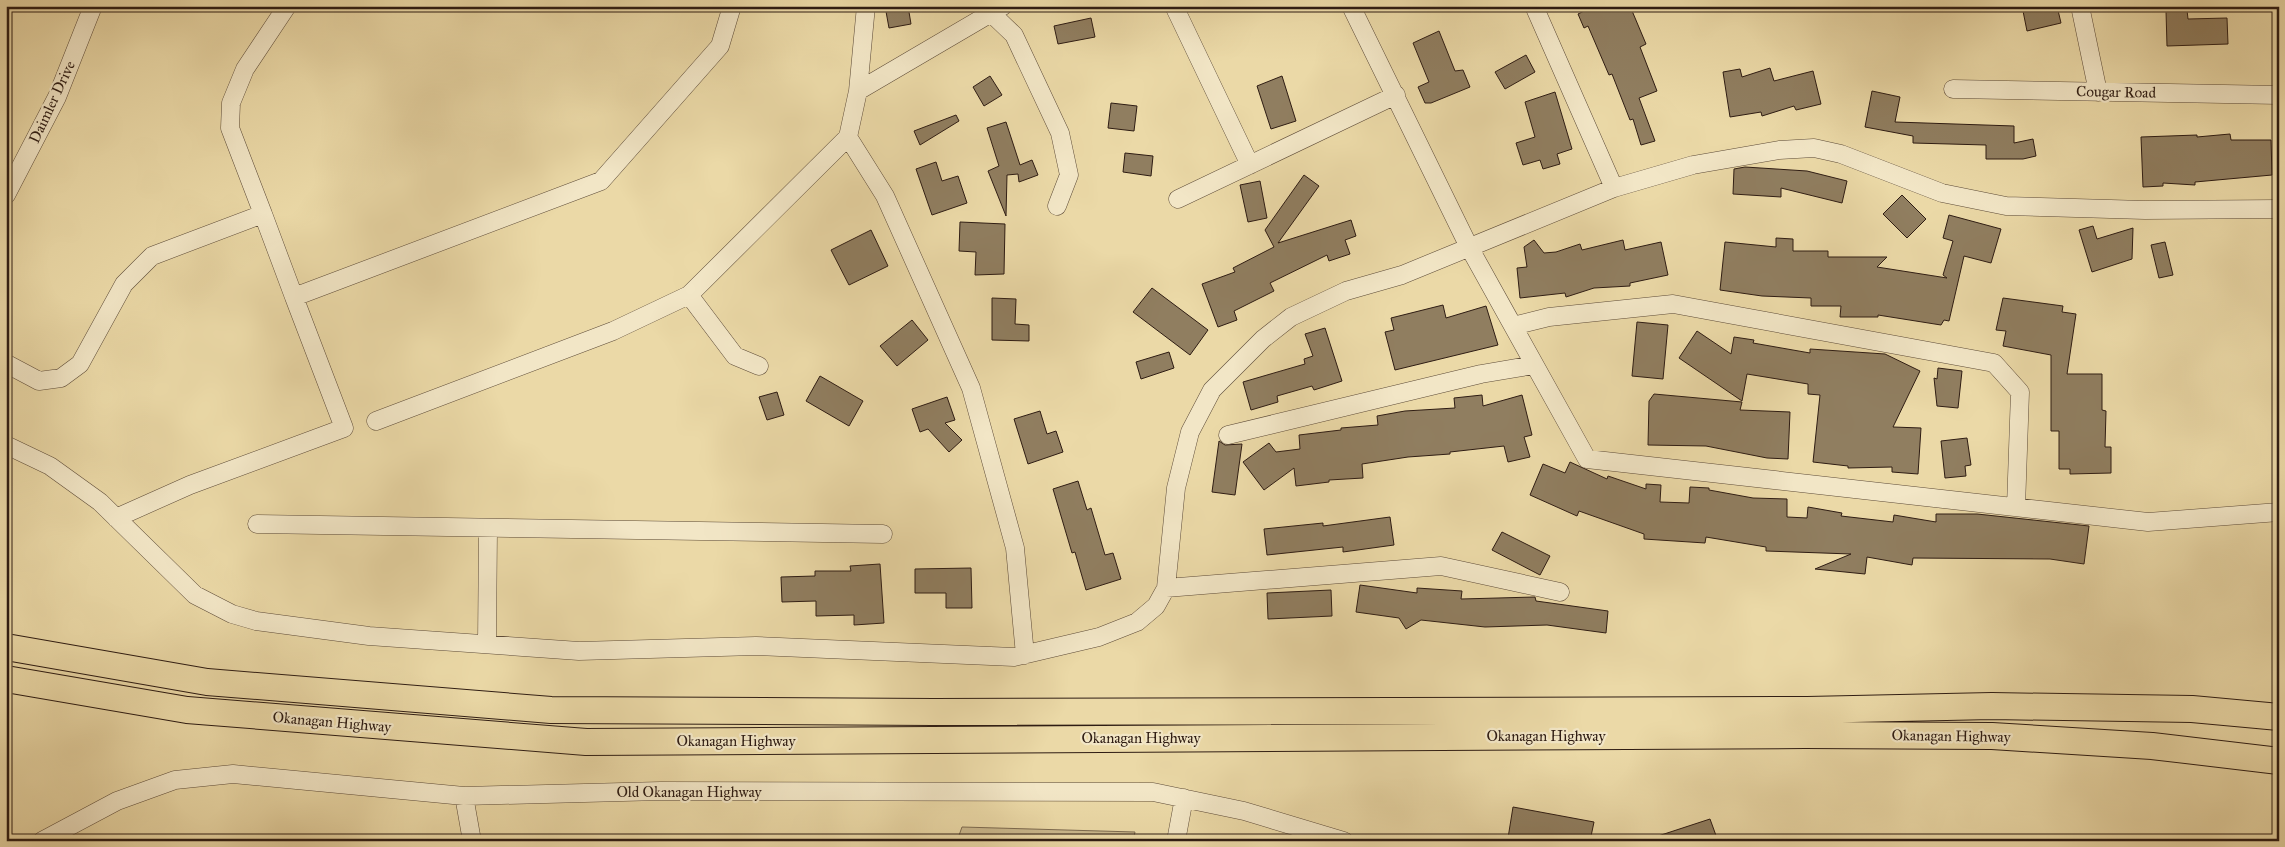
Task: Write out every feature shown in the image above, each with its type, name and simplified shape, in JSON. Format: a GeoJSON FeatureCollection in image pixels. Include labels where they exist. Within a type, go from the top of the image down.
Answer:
{"type":"FeatureCollection","features":[{"type":"Feature","properties":{"kind":"highway","name":"Okanagan Highway"},"geometry":{"type":"LineString","coordinates":[[6,647],[207,682],[551,710],[934,712],[1797,710],[1992,706],[2192,709],[2279,717]]}},
{"type":"Feature","properties":{"kind":"highway","name":"Okanagan Highway"},"geometry":{"type":"LineString","coordinates":[[6,679],[187,710],[586,742],[1579,736],[1972,736],[2152,746],[2279,761]]}},
{"type":"Feature","properties":{"kind":"street","name":"Daimler Drive"},"geometry":{"type":"LineString","coordinates":[[6,195],[57,97],[93,6]]}},
{"type":"Feature","properties":{"kind":"street"},"geometry":{"type":"LineString","coordinates":[[116,518],[190,485],[344,428],[230,128],[231,103],[245,69],[287,6]]}},
{"type":"Feature","properties":{"kind":"street"},"geometry":{"type":"LineString","coordinates":[[294,297],[601,181],[720,46],[732,6]]}},
{"type":"Feature","properties":{"kind":"street"},"geometry":{"type":"LineString","coordinates":[[376,421],[613,331],[689,295],[848,137],[858,91],[866,6]]}},
{"type":"Feature","properties":{"kind":"street"},"geometry":{"type":"LineString","coordinates":[[1174,6],[1250,165]]}},
{"type":"Feature","properties":{"kind":"street"},"geometry":{"type":"LineString","coordinates":[[1351,6],[1469,247],[1587,459],[2148,522],[2279,512]]}},
{"type":"Feature","properties":{"kind":"street"},"geometry":{"type":"LineString","coordinates":[[1534,6],[1614,188]]}},
{"type":"Feature","properties":{"kind":"street"},"geometry":{"type":"LineString","coordinates":[[2080,6],[2098,92]]}},
{"type":"Feature","properties":{"kind":"street"},"geometry":{"type":"LineString","coordinates":[[858,91],[997,10],[1014,36],[1060,133],[1069,175],[1057,206]]}},
{"type":"Feature","properties":{"kind":"street","name":"Cougar Road"},"geometry":{"type":"LineString","coordinates":[[1953,90],[2279,95]]}},
{"type":"Feature","properties":{"kind":"street"},"geometry":{"type":"LineString","coordinates":[[1178,199],[1396,95]]}},
{"type":"Feature","properties":{"kind":"street"},"geometry":{"type":"LineString","coordinates":[[848,137],[885,196],[971,388],[1015,548],[1025,655]]}},
{"type":"Feature","properties":{"kind":"street"},"geometry":{"type":"LineString","coordinates":[[6,445],[50,466],[100,502],[195,595],[232,614],[256,621],[369,636],[579,651],[756,646],[1014,657],[1099,637],[1137,622],[1156,606],[1166,588],[1176,488],[1190,432],[1212,390],[1263,339],[1291,317],[1346,291],[1402,276],[1614,188],[1693,165],[1778,150],[1814,148],[1841,154],[1942,193],[2006,206],[2146,210],[2279,209]]}},
{"type":"Feature","properties":{"kind":"street"},"geometry":{"type":"LineString","coordinates":[[7,364],[39,381],[61,378],[80,364],[124,284],[152,256],[263,214]]}},
{"type":"Feature","properties":{"kind":"street"},"geometry":{"type":"LineString","coordinates":[[689,295],[735,356],[759,366]]}},
{"type":"Feature","properties":{"kind":"street"},"geometry":{"type":"LineString","coordinates":[[1513,326],[1549,317],[1673,304],[1994,363],[2020,392],[2016,507]]}},
{"type":"Feature","properties":{"kind":"street"},"geometry":{"type":"LineString","coordinates":[[1228,435],[1481,374],[1534,365]]}},
{"type":"Feature","properties":{"kind":"street"},"geometry":{"type":"LineString","coordinates":[[257,524],[883,534]]}},
{"type":"Feature","properties":{"kind":"street"},"geometry":{"type":"LineString","coordinates":[[487,644],[488,528]]}},
{"type":"Feature","properties":{"kind":"street"},"geometry":{"type":"LineString","coordinates":[[1166,588],[1441,566],[1560,592]]}},
{"type":"Feature","properties":{"kind":"street","name":"Old Okanagan Highway"},"geometry":{"type":"LineString","coordinates":[[42,841],[117,801],[175,780],[233,774],[464,796],[661,791],[1153,792],[1244,811],[1344,841]]}},
{"type":"Feature","properties":{"kind":"street"},"geometry":{"type":"LineString","coordinates":[[464,796],[472,841]]}},
{"type":"Feature","properties":{"kind":"street"},"geometry":{"type":"LineString","coordinates":[[1176,841],[1184,798]]}},
{"type":"Feature","properties":{"kind":"shaded area"},"geometry":{"type":"Polygon","coordinates":[[[962,827],[1135,832],[1133,841],[957,841],[962,827]]]}},
{"type":"Feature","properties":{"kind":"building"},"geometry":{"type":"Polygon","coordinates":[[[885,6],[908,6],[911,24],[889,28],[885,6]]]}},
{"type":"Feature","properties":{"kind":"building"},"geometry":{"type":"Polygon","coordinates":[[[1594,6],[1630,6],[1646,44],[1640,47],[1657,91],[1639,98],[1655,141],[1641,145],[1633,119],[1630,120],[1612,74],[1609,75],[1588,26],[1584,28],[1578,14],[1594,6]]]}},
{"type":"Feature","properties":{"kind":"building"},"geometry":{"type":"Polygon","coordinates":[[[2022,6],[2057,6],[2061,23],[2027,31],[2022,6]]]}},
{"type":"Feature","properties":{"kind":"building"},"geometry":{"type":"Polygon","coordinates":[[[2187,10],[2188,19],[2227,18],[2228,44],[2167,46],[2166,11],[2187,10]]]}},
{"type":"Feature","properties":{"kind":"building"},"geometry":{"type":"Polygon","coordinates":[[[1091,18],[1095,37],[1058,44],[1054,26],[1091,18]]]}},
{"type":"Feature","properties":{"kind":"building"},"geometry":{"type":"Polygon","coordinates":[[[1439,31],[1455,71],[1463,70],[1470,87],[1431,103],[1425,103],[1418,87],[1429,82],[1413,43],[1439,31]]]}},
{"type":"Feature","properties":{"kind":"building"},"geometry":{"type":"Polygon","coordinates":[[[1526,55],[1535,72],[1505,89],[1495,72],[1526,55]]]}},
{"type":"Feature","properties":{"kind":"building"},"geometry":{"type":"Polygon","coordinates":[[[1770,68],[1774,81],[1813,71],[1821,104],[1796,110],[1794,106],[1762,116],[1761,112],[1730,117],[1723,72],[1740,69],[1742,77],[1770,68]]]}},
{"type":"Feature","properties":{"kind":"building"},"geometry":{"type":"Polygon","coordinates":[[[990,76],[1002,95],[984,106],[973,87],[990,76]]]}},
{"type":"Feature","properties":{"kind":"building"},"geometry":{"type":"Polygon","coordinates":[[[1282,76],[1296,121],[1271,129],[1257,86],[1282,76]]]}},
{"type":"Feature","properties":{"kind":"building"},"geometry":{"type":"Polygon","coordinates":[[[1872,91],[1900,97],[1895,122],[2014,126],[2014,143],[2033,139],[2036,156],[2023,159],[1986,159],[1986,145],[1913,143],[1913,136],[1865,127],[1872,91]]]}},
{"type":"Feature","properties":{"kind":"building"},"geometry":{"type":"Polygon","coordinates":[[[1555,92],[1572,149],[1557,154],[1560,164],[1543,169],[1540,160],[1523,165],[1516,143],[1535,137],[1525,102],[1555,92]]]}},
{"type":"Feature","properties":{"kind":"building"},"geometry":{"type":"Polygon","coordinates":[[[1111,103],[1137,106],[1134,131],[1108,128],[1111,103]]]}},
{"type":"Feature","properties":{"kind":"building"},"geometry":{"type":"Polygon","coordinates":[[[956,115],[959,121],[920,145],[914,131],[956,115]]]}},
{"type":"Feature","properties":{"kind":"building"},"geometry":{"type":"Polygon","coordinates":[[[1006,122],[1020,165],[1032,160],[1038,175],[1019,182],[1018,174],[1007,175],[1006,216],[988,171],[999,166],[987,128],[1006,122]]]}},
{"type":"Feature","properties":{"kind":"building"},"geometry":{"type":"Polygon","coordinates":[[[2230,134],[2231,140],[2271,140],[2272,175],[2195,182],[2195,185],[2163,183],[2163,186],[2143,187],[2141,137],[2197,135],[2197,137],[2230,134]]]}},
{"type":"Feature","properties":{"kind":"building"},"geometry":{"type":"Polygon","coordinates":[[[1125,153],[1153,156],[1151,176],[1123,172],[1125,153]]]}},
{"type":"Feature","properties":{"kind":"building"},"geometry":{"type":"Polygon","coordinates":[[[936,162],[942,181],[958,176],[967,203],[932,215],[916,169],[936,162]]]}},
{"type":"Feature","properties":{"kind":"building"},"geometry":{"type":"Polygon","coordinates":[[[1745,167],[1807,171],[1847,181],[1842,203],[1781,188],[1781,197],[1733,194],[1734,169],[1745,167]]]}},
{"type":"Feature","properties":{"kind":"building"},"geometry":{"type":"Polygon","coordinates":[[[1304,175],[1319,186],[1278,243],[1351,220],[1356,236],[1345,240],[1350,254],[1329,261],[1327,255],[1270,283],[1274,291],[1234,311],[1237,320],[1218,327],[1202,284],[1235,272],[1233,268],[1274,247],[1265,230],[1304,175]]]}},
{"type":"Feature","properties":{"kind":"building"},"geometry":{"type":"Polygon","coordinates":[[[1260,181],[1267,218],[1248,222],[1240,185],[1260,181]]]}},
{"type":"Feature","properties":{"kind":"building"},"geometry":{"type":"Polygon","coordinates":[[[1902,195],[1926,219],[1907,238],[1883,214],[1902,195]]]}},
{"type":"Feature","properties":{"kind":"building"},"geometry":{"type":"Polygon","coordinates":[[[1949,215],[2001,229],[1991,263],[1964,256],[1949,321],[1944,320],[1941,325],[1878,315],[1878,317],[1840,317],[1841,306],[1811,306],[1811,298],[1762,296],[1720,290],[1725,242],[1776,247],[1776,238],[1793,239],[1793,251],[1828,251],[1828,257],[1887,257],[1877,267],[1947,278],[1943,275],[1953,241],[1943,238],[1949,215]]]}},
{"type":"Feature","properties":{"kind":"building"},"geometry":{"type":"Polygon","coordinates":[[[960,222],[1005,224],[1004,274],[975,275],[976,252],[959,251],[960,222]]]}},
{"type":"Feature","properties":{"kind":"building"},"geometry":{"type":"Polygon","coordinates":[[[2093,226],[2097,239],[2133,228],[2132,259],[2092,272],[2079,230],[2093,226]]]}},
{"type":"Feature","properties":{"kind":"building"},"geometry":{"type":"Polygon","coordinates":[[[871,230],[888,266],[849,285],[831,250],[871,230]]]}},
{"type":"Feature","properties":{"kind":"building"},"geometry":{"type":"Polygon","coordinates":[[[1534,240],[1544,253],[1556,252],[1580,244],[1582,250],[1623,240],[1625,250],[1661,242],[1668,275],[1630,283],[1630,286],[1594,288],[1566,297],[1565,293],[1520,298],[1517,268],[1527,267],[1524,247],[1534,240]]]}},
{"type":"Feature","properties":{"kind":"building"},"geometry":{"type":"Polygon","coordinates":[[[2165,242],[2173,275],[2159,278],[2151,245],[2165,242]]]}},
{"type":"Feature","properties":{"kind":"building"},"geometry":{"type":"Polygon","coordinates":[[[1152,288],[1208,330],[1190,355],[1133,312],[1152,288]]]}},
{"type":"Feature","properties":{"kind":"building"},"geometry":{"type":"Polygon","coordinates":[[[992,298],[1016,299],[1015,324],[1029,325],[1029,341],[992,340],[992,298]]]}},
{"type":"Feature","properties":{"kind":"building"},"geometry":{"type":"Polygon","coordinates":[[[2003,298],[2063,306],[2062,312],[2076,314],[2067,374],[2102,374],[2102,410],[2106,411],[2105,447],[2111,447],[2111,473],[2070,474],[2070,469],[2059,469],[2059,431],[2051,431],[2051,355],[2003,346],[2006,331],[1996,330],[2003,298]]]}},
{"type":"Feature","properties":{"kind":"building"},"geometry":{"type":"Polygon","coordinates":[[[1443,305],[1446,318],[1486,306],[1498,345],[1395,370],[1385,332],[1394,330],[1391,318],[1443,305]]]}},
{"type":"Feature","properties":{"kind":"building"},"geometry":{"type":"Polygon","coordinates":[[[912,320],[928,340],[897,366],[880,346],[912,320]]]}},
{"type":"Feature","properties":{"kind":"building"},"geometry":{"type":"Polygon","coordinates":[[[1637,322],[1668,325],[1663,379],[1632,376],[1637,322]]]}},
{"type":"Feature","properties":{"kind":"building"},"geometry":{"type":"Polygon","coordinates":[[[1325,328],[1342,381],[1314,390],[1312,386],[1277,396],[1278,402],[1251,410],[1243,382],[1305,364],[1304,359],[1313,356],[1305,334],[1325,328]]]}},
{"type":"Feature","properties":{"kind":"building"},"geometry":{"type":"Polygon","coordinates":[[[1697,331],[1731,354],[1734,337],[1754,340],[1753,343],[1810,353],[1810,349],[1885,354],[1920,371],[1893,427],[1921,428],[1918,474],[1892,472],[1892,467],[1848,468],[1848,466],[1813,462],[1820,395],[1808,394],[1808,384],[1747,374],[1742,401],[1679,358],[1697,331]]]}},
{"type":"Feature","properties":{"kind":"building"},"geometry":{"type":"Polygon","coordinates":[[[1169,352],[1174,368],[1141,379],[1136,362],[1169,352]]]}},
{"type":"Feature","properties":{"kind":"building"},"geometry":{"type":"Polygon","coordinates":[[[1938,368],[1962,371],[1958,408],[1937,406],[1934,378],[1937,379],[1938,368]]]}},
{"type":"Feature","properties":{"kind":"building"},"geometry":{"type":"Polygon","coordinates":[[[820,376],[863,401],[849,426],[806,401],[820,376]]]}},
{"type":"Feature","properties":{"kind":"building"},"geometry":{"type":"Polygon","coordinates":[[[777,392],[784,415],[767,420],[759,397],[777,392]]]}},
{"type":"Feature","properties":{"kind":"building"},"geometry":{"type":"Polygon","coordinates":[[[1654,394],[1742,402],[1740,410],[1790,412],[1788,459],[1767,458],[1706,446],[1648,445],[1649,401],[1654,394]]]}},
{"type":"Feature","properties":{"kind":"building"},"geometry":{"type":"Polygon","coordinates":[[[1482,395],[1483,406],[1522,395],[1532,435],[1524,437],[1530,457],[1508,462],[1504,446],[1450,452],[1450,454],[1408,457],[1362,464],[1363,478],[1329,480],[1329,482],[1296,486],[1294,468],[1264,490],[1243,462],[1269,443],[1276,452],[1300,449],[1299,435],[1341,430],[1341,428],[1378,425],[1377,416],[1405,411],[1455,408],[1454,398],[1482,395]]]}},
{"type":"Feature","properties":{"kind":"building"},"geometry":{"type":"Polygon","coordinates":[[[947,397],[955,420],[945,423],[962,440],[949,452],[928,429],[920,432],[912,409],[947,397]]]}},
{"type":"Feature","properties":{"kind":"building"},"geometry":{"type":"Polygon","coordinates":[[[1040,411],[1047,434],[1056,431],[1063,452],[1028,464],[1014,419],[1040,411]]]}},
{"type":"Feature","properties":{"kind":"building"},"geometry":{"type":"Polygon","coordinates":[[[1967,438],[1971,465],[1965,466],[1966,476],[1945,478],[1941,441],[1967,438]]]}},
{"type":"Feature","properties":{"kind":"building"},"geometry":{"type":"Polygon","coordinates":[[[1219,441],[1225,445],[1242,444],[1235,495],[1212,492],[1219,441]]]}},
{"type":"Feature","properties":{"kind":"building"},"geometry":{"type":"Polygon","coordinates":[[[1570,462],[1607,479],[1608,476],[1646,489],[1646,484],[1661,485],[1660,502],[1689,503],[1690,487],[1709,488],[1709,490],[1753,498],[1787,499],[1787,517],[1807,518],[1808,507],[1842,513],[1841,516],[1893,522],[1894,515],[1936,522],[1936,514],[1977,514],[2089,526],[2084,564],[2050,559],[1913,558],[1912,565],[1867,557],[1865,574],[1815,569],[1851,554],[1766,551],[1766,547],[1706,537],[1705,543],[1644,539],[1644,534],[1579,511],[1577,516],[1530,495],[1543,464],[1565,473],[1570,462]]]}},
{"type":"Feature","properties":{"kind":"building"},"geometry":{"type":"Polygon","coordinates":[[[1078,481],[1087,510],[1091,508],[1105,555],[1113,553],[1121,579],[1086,590],[1075,552],[1072,553],[1053,489],[1078,481]]]}},
{"type":"Feature","properties":{"kind":"building"},"geometry":{"type":"Polygon","coordinates":[[[1390,517],[1394,545],[1343,552],[1343,547],[1267,555],[1264,529],[1323,523],[1323,526],[1390,517]]]}},
{"type":"Feature","properties":{"kind":"building"},"geometry":{"type":"Polygon","coordinates":[[[1502,532],[1550,556],[1540,575],[1492,550],[1502,532]]]}},
{"type":"Feature","properties":{"kind":"building"},"geometry":{"type":"Polygon","coordinates":[[[880,564],[884,623],[854,625],[854,615],[816,616],[816,601],[782,602],[781,577],[815,576],[815,571],[851,571],[850,566],[880,564]]]}},
{"type":"Feature","properties":{"kind":"building"},"geometry":{"type":"Polygon","coordinates":[[[971,568],[972,608],[946,608],[946,593],[915,593],[915,569],[971,568]]]}},
{"type":"Feature","properties":{"kind":"building"},"geometry":{"type":"Polygon","coordinates":[[[1360,585],[1417,593],[1417,588],[1462,591],[1461,599],[1535,597],[1536,601],[1608,611],[1606,633],[1547,625],[1485,627],[1421,620],[1406,629],[1399,618],[1356,612],[1360,585]]]}},
{"type":"Feature","properties":{"kind":"building"},"geometry":{"type":"Polygon","coordinates":[[[1331,590],[1332,616],[1268,619],[1267,593],[1331,590]]]}},
{"type":"Feature","properties":{"kind":"building"},"geometry":{"type":"Polygon","coordinates":[[[1513,807],[1594,822],[1590,841],[1525,841],[1508,838],[1513,807]]]}},
{"type":"Feature","properties":{"kind":"building"},"geometry":{"type":"Polygon","coordinates":[[[1710,819],[1718,841],[1653,841],[1652,838],[1710,819]]]}}]}
